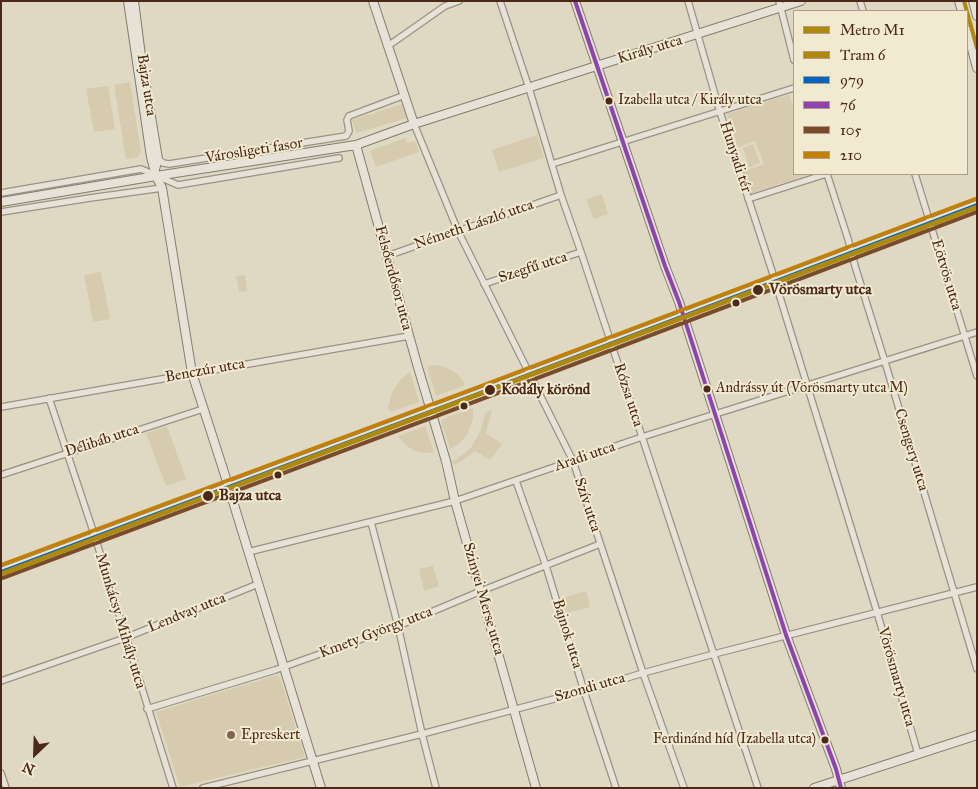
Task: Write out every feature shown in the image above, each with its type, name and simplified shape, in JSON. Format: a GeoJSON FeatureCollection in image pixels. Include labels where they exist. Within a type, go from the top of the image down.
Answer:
{"type":"FeatureCollection","features":[{"type":"Feature","properties":{"kind":"street","name":"Bajza utca"},"geometry":{"type":"LineString","coordinates":[[128,1],[151,153],[155,172],[162,188],[192,373],[321,788]]}},
{"type":"Feature","properties":{"kind":"street","name":"Bajza utca"},"geometry":{"type":"LineString","coordinates":[[134,1],[158,159],[155,172]]}},
{"type":"Feature","properties":{"kind":"street"},"geometry":{"type":"LineString","coordinates":[[373,1],[414,124]]}},
{"type":"Feature","properties":{"kind":"street"},"geometry":{"type":"LineString","coordinates":[[388,46],[446,4],[459,1]]}},
{"type":"Feature","properties":{"kind":"street","name":"Rózsa utca"},"geometry":{"type":"LineString","coordinates":[[500,1],[529,88],[561,195],[758,788]]}},
{"type":"Feature","properties":{"kind":"street"},"geometry":{"type":"LineString","coordinates":[[575,1],[716,414],[786,635],[840,784]]}},
{"type":"Feature","properties":{"kind":"street"},"geometry":{"type":"LineString","coordinates":[[552,164],[720,112],[688,1]]}},
{"type":"Feature","properties":{"kind":"street","name":"Király utca"},"geometry":{"type":"LineString","coordinates":[[414,124],[698,35],[780,4],[801,1]]}},
{"type":"Feature","properties":{"kind":"street"},"geometry":{"type":"LineString","coordinates":[[973,1],[977,16]]}},
{"type":"Feature","properties":{"kind":"street"},"geometry":{"type":"LineString","coordinates":[[780,4],[793,56]]}},
{"type":"Feature","properties":{"kind":"street"},"geometry":{"type":"LineString","coordinates":[[968,36],[977,68]]}},
{"type":"Feature","properties":{"kind":"street","name":"Hunyadi tér"},"geometry":{"type":"LineString","coordinates":[[793,88],[720,112],[748,199],[823,175]]}},
{"type":"Feature","properties":{"kind":"street","name":"Városligeti fasor"},"geometry":{"type":"LineString","coordinates":[[158,159],[163,163],[170,164],[346,136],[349,131],[347,120],[349,116],[405,95]]}},
{"type":"Feature","properties":{"kind":"street","name":"Városligeti fasor"},"geometry":{"type":"LineString","coordinates":[[1,202],[155,172],[356,144],[414,124]]}},
{"type":"Feature","properties":{"kind":"street","name":"Szív utca"},"geometry":{"type":"LineString","coordinates":[[414,124],[458,231],[573,461],[643,673],[684,788]]}},
{"type":"Feature","properties":{"kind":"street","name":"Felsőerdősor utca"},"geometry":{"type":"LineString","coordinates":[[356,144],[430,411]]}},
{"type":"Feature","properties":{"kind":"street","name":"Városligeti fasor"},"geometry":{"type":"LineString","coordinates":[[315,151],[317,162]]}},
{"type":"Feature","properties":{"kind":"street","name":"Városligeti fasor"},"geometry":{"type":"LineString","coordinates":[[1,193],[142,169],[155,172],[178,185],[338,158]]}},
{"type":"Feature","properties":{"kind":"street","name":"Csengery utca"},"geometry":{"type":"LineString","coordinates":[[826,175],[885,362],[977,669]]}},
{"type":"Feature","properties":{"kind":"street","name":"Eötvös utca"},"geometry":{"type":"LineString","coordinates":[[915,175],[977,376]]}},
{"type":"Feature","properties":{"kind":"street"},"geometry":{"type":"LineString","coordinates":[[1,212],[162,188]]}},
{"type":"Feature","properties":{"kind":"street","name":"Németh László utca"},"geometry":{"type":"LineString","coordinates":[[387,256],[561,195]]}},
{"type":"Feature","properties":{"kind":"street","name":"Vörösmarty utca"},"geometry":{"type":"LineString","coordinates":[[748,199],[775,281],[918,754]]}},
{"type":"Feature","properties":{"kind":"street"},"geometry":{"type":"LineString","coordinates":[[1,572],[977,205]]}},
{"type":"Feature","properties":{"kind":"street","name":"Szegfű utca"},"geometry":{"type":"LineString","coordinates":[[484,284],[581,252]]}},
{"type":"Feature","properties":{"kind":"street","name":"Aradi utca"},"geometry":{"type":"LineString","coordinates":[[248,552],[455,500],[642,437],[977,332]]}},
{"type":"Feature","properties":{"kind":"street","name":"Benczúr utca"},"geometry":{"type":"LineString","coordinates":[[1,407],[409,336]]}},
{"type":"Feature","properties":{"kind":"street","name":"Munkácsy Mihály utca"},"geometry":{"type":"LineString","coordinates":[[49,398],[95,537],[173,788]]}},
{"type":"Feature","properties":{"kind":"street","name":"Délibáb utca"},"geometry":{"type":"LineString","coordinates":[[1,474],[203,409]]}},
{"type":"Feature","properties":{"kind":"street","name":"Szinyei Merse utca"},"geometry":{"type":"LineString","coordinates":[[430,411],[446,461],[480,591],[536,788]]}},
{"type":"Feature","properties":{"kind":"street","name":"Bajnok utca"},"geometry":{"type":"LineString","coordinates":[[516,481],[546,566],[616,788]]}},
{"type":"Feature","properties":{"kind":"street"},"geometry":{"type":"LineString","coordinates":[[371,522],[398,626],[436,788]]}},
{"type":"Feature","properties":{"kind":"street","name":"Kmety György utca"},"geometry":{"type":"LineString","coordinates":[[148,709],[284,667],[398,626],[480,591],[600,544]]}},
{"type":"Feature","properties":{"kind":"street","name":"Lendvay utca"},"geometry":{"type":"LineString","coordinates":[[1,681],[125,638],[258,584]]}},
{"type":"Feature","properties":{"kind":"street","name":"Szondi utca"},"geometry":{"type":"LineString","coordinates":[[204,788],[422,734],[714,654],[977,587]]}},
{"type":"Feature","properties":{"kind":"street"},"geometry":{"type":"LineString","coordinates":[[814,788],[840,784],[918,754],[977,735]]}},
{"type":"Feature","properties":{"kind":"street"},"geometry":{"type":"LineString","coordinates":[[1,772],[6,788]]}},
{"type":"Feature","properties":{"kind":"shaded area"},"geometry":{"type":"Polygon","coordinates":[[[130,82],[141,152],[138,157],[126,159],[114,85],[130,82]]]}},
{"type":"Feature","properties":{"kind":"shaded area"},"geometry":{"type":"Polygon","coordinates":[[[108,86],[115,129],[94,132],[86,89],[108,86]]]}},
{"type":"Feature","properties":{"kind":"shaded area"},"geometry":{"type":"Polygon","coordinates":[[[789,95],[793,107],[793,175],[808,175],[749,194],[742,172],[764,164],[755,141],[738,147],[727,114],[789,95]]]}},
{"type":"Feature","properties":{"kind":"shaded area"},"geometry":{"type":"Polygon","coordinates":[[[402,104],[407,118],[356,133],[352,120],[402,104]]]}},
{"type":"Feature","properties":{"kind":"shaded area"},"geometry":{"type":"Polygon","coordinates":[[[537,135],[544,158],[499,172],[492,150],[537,135]]]}},
{"type":"Feature","properties":{"kind":"shaded area"},"geometry":{"type":"Polygon","coordinates":[[[405,138],[407,143],[415,141],[419,152],[376,167],[370,151],[405,138]]]}},
{"type":"Feature","properties":{"kind":"shaded area"},"geometry":{"type":"Polygon","coordinates":[[[753,144],[760,163],[749,167],[743,148],[753,144]]]}},
{"type":"Feature","properties":{"kind":"shaded area"},"geometry":{"type":"Polygon","coordinates":[[[601,194],[608,214],[594,219],[586,199],[601,194]]]}},
{"type":"Feature","properties":{"kind":"shaded area"},"geometry":{"type":"Polygon","coordinates":[[[101,272],[110,319],[93,322],[84,275],[101,272]]]}},
{"type":"Feature","properties":{"kind":"shaded area"},"geometry":{"type":"Polygon","coordinates":[[[245,275],[247,291],[239,292],[236,276],[245,275]]]}},
{"type":"Feature","properties":{"kind":"shaded area"},"geometry":{"type":"Polygon","coordinates":[[[439,365],[459,375],[465,385],[436,396],[427,366],[439,365]]]}},
{"type":"Feature","properties":{"kind":"shaded area"},"geometry":{"type":"Polygon","coordinates":[[[410,372],[419,402],[391,412],[388,409],[392,392],[401,379],[410,372]]]}},
{"type":"Feature","properties":{"kind":"shaded area"},"geometry":{"type":"Polygon","coordinates":[[[473,408],[473,419],[467,435],[460,443],[450,449],[441,421],[473,408]]]}},
{"type":"Feature","properties":{"kind":"shaded area"},"geometry":{"type":"Polygon","coordinates":[[[492,410],[486,433],[502,444],[490,460],[475,451],[453,465],[452,461],[471,448],[481,430],[485,413],[492,410]]]}},
{"type":"Feature","properties":{"kind":"shaded area"},"geometry":{"type":"Polygon","coordinates":[[[167,426],[186,479],[166,486],[146,433],[167,426]]]}},
{"type":"Feature","properties":{"kind":"shaded area"},"geometry":{"type":"Polygon","coordinates":[[[425,426],[434,452],[424,453],[415,451],[407,446],[398,436],[425,426]]]}},
{"type":"Feature","properties":{"kind":"shaded area"},"geometry":{"type":"Polygon","coordinates":[[[433,566],[439,586],[424,591],[419,569],[433,566]]]}},
{"type":"Feature","properties":{"kind":"shaded area"},"geometry":{"type":"Polygon","coordinates":[[[586,591],[590,607],[564,614],[559,599],[586,591]]]}},
{"type":"Feature","properties":{"kind":"shaded area","name":"Epreskert"},"geometry":{"type":"Polygon","coordinates":[[[277,675],[280,677],[305,757],[180,787],[156,712],[277,675]]]}},
{"type":"Feature","properties":{"kind":"metro line","name":"M1"},"geometry":{"type":"LineString","coordinates":[[1,574],[977,207]]}},
{"type":"Feature","properties":{"kind":"tram line","name":"6"},"geometry":{"type":"LineString","coordinates":[[964,1],[966,10]]}},
{"type":"Feature","properties":{"kind":"tram line","name":"6"},"geometry":{"type":"LineString","coordinates":[[968,15],[977,48]]}},
{"type":"Feature","properties":{"kind":"transit line","name":"76"},"geometry":{"type":"LineString","coordinates":[[575,1],[679,302],[786,635],[836,769],[841,788]]}},
{"type":"Feature","properties":{"kind":"transit line","name":"210"},"geometry":{"type":"LineString","coordinates":[[1,565],[975,199]]}},
{"type":"Feature","properties":{"kind":"transit line","name":"979"},"geometry":{"type":"LineString","coordinates":[[1,572],[977,205]]}},
{"type":"Feature","properties":{"kind":"transit line","name":"105"},"geometry":{"type":"LineString","coordinates":[[3,578],[977,212]]}},
{"type":"Feature","properties":{"kind":"place","name":"Izabella utca / Király utca"},"geometry":{"type":"Point","coordinates":[609,101]}},
{"type":"Feature","properties":{"kind":"place","name":"Vörösmarty utca"},"geometry":{"type":"Point","coordinates":[758,290]}},
{"type":"Feature","properties":{"kind":"place","name":"Andrássy út (Vörösmarty utca M)"},"geometry":{"type":"Point","coordinates":[707,389]}},
{"type":"Feature","properties":{"kind":"place","name":"Kodály körönd"},"geometry":{"type":"Point","coordinates":[490,390]}},
{"type":"Feature","properties":{"kind":"place","name":"Bajza utca"},"geometry":{"type":"Point","coordinates":[208,496]}},
{"type":"Feature","properties":{"kind":"place","name":"Epreskert"},"geometry":{"type":"Point","coordinates":[231,735]}},
{"type":"Feature","properties":{"kind":"place","name":"Ferdinánd híd (Izabella utca)"},"geometry":{"type":"Point","coordinates":[825,740]}}]}
